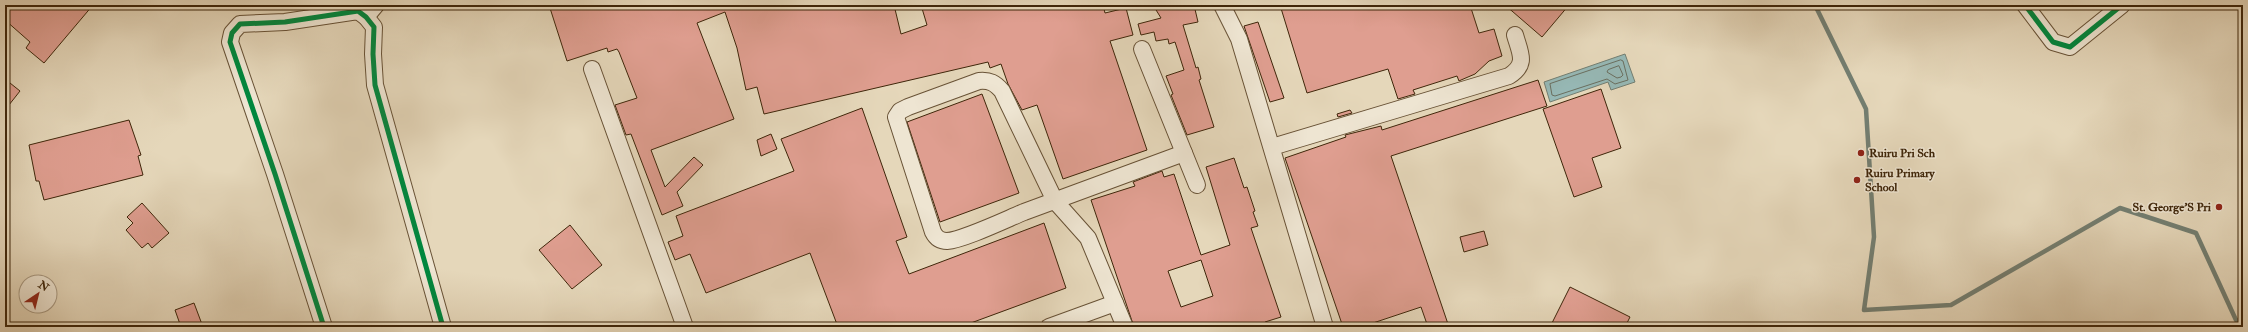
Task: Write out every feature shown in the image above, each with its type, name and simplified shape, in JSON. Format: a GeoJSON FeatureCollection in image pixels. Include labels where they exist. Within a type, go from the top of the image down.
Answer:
{"type":"FeatureCollection","features":[{"type":"Feature","properties":{"kind":"street"},"geometry":{"type":"LineString","coordinates":[[1222,5],[1239,39],[1325,327]]}},
{"type":"Feature","properties":{"kind":"street"},"geometry":{"type":"LineString","coordinates":[[2025,5],[2053,42],[2070,47],[2122,5]]}},
{"type":"Feature","properties":{"kind":"street"},"geometry":{"type":"LineString","coordinates":[[324,327],[275,174],[230,42],[232,33],[240,24],[314,19],[348,11],[371,11],[374,27],[373,54],[375,85],[443,327]]}},
{"type":"Feature","properties":{"kind":"street"},"geometry":{"type":"LineString","coordinates":[[1272,147],[1509,76],[1518,70],[1522,59],[1515,35]]}},
{"type":"Feature","properties":{"kind":"street"},"geometry":{"type":"LineString","coordinates":[[1142,49],[1197,184]]}},
{"type":"Feature","properties":{"kind":"street"},"geometry":{"type":"LineString","coordinates":[[592,69],[685,327]]}},
{"type":"Feature","properties":{"kind":"street"},"geometry":{"type":"LineString","coordinates":[[1125,327],[1088,238],[1055,201],[1002,91],[992,81],[979,81],[908,107],[900,111],[896,117],[933,232],[941,240],[948,241],[962,237],[1055,201],[1184,153]]}},
{"type":"Feature","properties":{"kind":"street"},"geometry":{"type":"LineString","coordinates":[[1048,327],[1115,303]]}},
{"type":"Feature","properties":{"kind":"water"},"geometry":{"type":"Polygon","coordinates":[[[1625,54],[1635,82],[1611,90],[1608,82],[1550,102],[1544,82],[1625,54]]]}},
{"type":"Feature","properties":{"kind":"building"},"geometry":{"type":"Polygon","coordinates":[[[5,5],[93,5],[44,63],[26,48],[30,42],[5,20],[5,5]]]}},
{"type":"Feature","properties":{"kind":"building"},"geometry":{"type":"Polygon","coordinates":[[[549,5],[894,5],[901,34],[927,25],[921,5],[1103,5],[1105,13],[1126,8],[1133,35],[1110,41],[1147,150],[1063,179],[1037,105],[1022,110],[1008,84],[1001,64],[990,68],[988,62],[764,114],[757,87],[746,90],[737,48],[725,12],[697,23],[734,119],[651,150],[665,187],[694,157],[703,165],[677,192],[683,206],[662,215],[631,134],[626,135],[615,105],[637,98],[619,52],[617,49],[608,52],[607,48],[567,61],[549,5]]]}},
{"type":"Feature","properties":{"kind":"building"},"geometry":{"type":"Polygon","coordinates":[[[1153,5],[1194,5],[1198,22],[1183,25],[1196,68],[1198,67],[1201,79],[1199,80],[1214,127],[1187,135],[1171,95],[1173,94],[1166,76],[1184,70],[1175,42],[1169,44],[1168,39],[1156,41],[1154,32],[1141,35],[1138,24],[1161,18],[1153,5]]]}},
{"type":"Feature","properties":{"kind":"building"},"geometry":{"type":"Polygon","coordinates":[[[1280,5],[1470,5],[1479,33],[1494,29],[1502,56],[1489,61],[1475,74],[1459,81],[1457,76],[1413,90],[1415,94],[1398,99],[1388,69],[1307,93],[1280,5]]]}},
{"type":"Feature","properties":{"kind":"building"},"geometry":{"type":"Polygon","coordinates":[[[1505,5],[1569,5],[1542,37],[1505,5]]]}},
{"type":"Feature","properties":{"kind":"building"},"geometry":{"type":"Polygon","coordinates":[[[1258,22],[1284,98],[1270,102],[1244,26],[1258,22]]]}},
{"type":"Feature","properties":{"kind":"building"},"geometry":{"type":"Polygon","coordinates":[[[5,79],[20,91],[5,110],[5,79]]]}},
{"type":"Feature","properties":{"kind":"building"},"geometry":{"type":"Polygon","coordinates":[[[1538,80],[1547,106],[1391,156],[1449,327],[1428,327],[1421,307],[1361,327],[1343,327],[1285,158],[1346,137],[1345,135],[1381,126],[1382,130],[1538,80]]]}},
{"type":"Feature","properties":{"kind":"building"},"geometry":{"type":"Polygon","coordinates":[[[1601,89],[1621,148],[1592,158],[1602,187],[1574,197],[1543,109],[1601,89]]]}},
{"type":"Feature","properties":{"kind":"building"},"geometry":{"type":"Polygon","coordinates":[[[982,94],[1019,193],[940,222],[907,122],[982,94]]]}},
{"type":"Feature","properties":{"kind":"building"},"geometry":{"type":"Polygon","coordinates":[[[862,108],[907,237],[896,241],[909,274],[1044,223],[1066,288],[960,327],[838,327],[810,253],[706,293],[690,254],[675,260],[668,242],[683,236],[676,216],[794,171],[781,139],[862,108]]]}},
{"type":"Feature","properties":{"kind":"building"},"geometry":{"type":"Polygon","coordinates":[[[1350,110],[1352,113],[1338,117],[1337,114],[1350,110]]]}},
{"type":"Feature","properties":{"kind":"building"},"geometry":{"type":"Polygon","coordinates":[[[129,120],[141,155],[138,156],[143,175],[44,200],[39,181],[36,181],[29,145],[129,120]]]}},
{"type":"Feature","properties":{"kind":"building"},"geometry":{"type":"Polygon","coordinates":[[[771,134],[777,149],[761,156],[757,140],[771,134]]]}},
{"type":"Feature","properties":{"kind":"building"},"geometry":{"type":"Polygon","coordinates":[[[1234,158],[1244,188],[1247,187],[1255,211],[1253,212],[1258,226],[1251,228],[1281,317],[1265,322],[1267,327],[1134,327],[1091,200],[1135,186],[1133,182],[1162,171],[1164,177],[1174,174],[1201,255],[1230,245],[1206,167],[1234,158]],[[1201,260],[1168,271],[1181,307],[1213,296],[1201,260]]]}},
{"type":"Feature","properties":{"kind":"building"},"geometry":{"type":"Polygon","coordinates":[[[142,203],[169,233],[152,248],[148,243],[142,248],[126,230],[133,223],[127,217],[142,203]]]}},
{"type":"Feature","properties":{"kind":"building"},"geometry":{"type":"Polygon","coordinates":[[[570,225],[602,265],[572,289],[539,250],[570,225]]]}},
{"type":"Feature","properties":{"kind":"building"},"geometry":{"type":"Polygon","coordinates":[[[1484,231],[1488,245],[1464,252],[1460,237],[1484,231]]]}},
{"type":"Feature","properties":{"kind":"building"},"geometry":{"type":"Polygon","coordinates":[[[1570,287],[1630,317],[1625,327],[1550,327],[1570,287]]]}},
{"type":"Feature","properties":{"kind":"building"},"geometry":{"type":"Polygon","coordinates":[[[194,303],[203,327],[181,327],[175,310],[194,303]]]}},
{"type":"Feature","properties":{"kind":"waterway"},"geometry":{"type":"LineString","coordinates":[[1815,5],[1866,109],[1874,237],[1864,310],[1951,305],[2120,208],[2196,233],[2236,320],[2243,322]]}},
{"type":"Feature","properties":{"kind":"cycle path"},"geometry":{"type":"LineString","coordinates":[[2025,5],[2053,42],[2070,47],[2122,5]]}},
{"type":"Feature","properties":{"kind":"cycle path"},"geometry":{"type":"LineString","coordinates":[[324,327],[275,174],[230,42],[232,33],[240,24],[285,22],[358,11],[366,17],[374,27],[373,54],[375,85],[443,327]]}},
{"type":"Feature","properties":{"kind":"place","name":"Ruiru Pri Sch"},"geometry":{"type":"Point","coordinates":[1861,153]}},
{"type":"Feature","properties":{"kind":"place","name":"Ruiru Primary School"},"geometry":{"type":"Point","coordinates":[1857,180]}},
{"type":"Feature","properties":{"kind":"place","name":"St. George'S Pri"},"geometry":{"type":"Point","coordinates":[2219,207]}}]}
